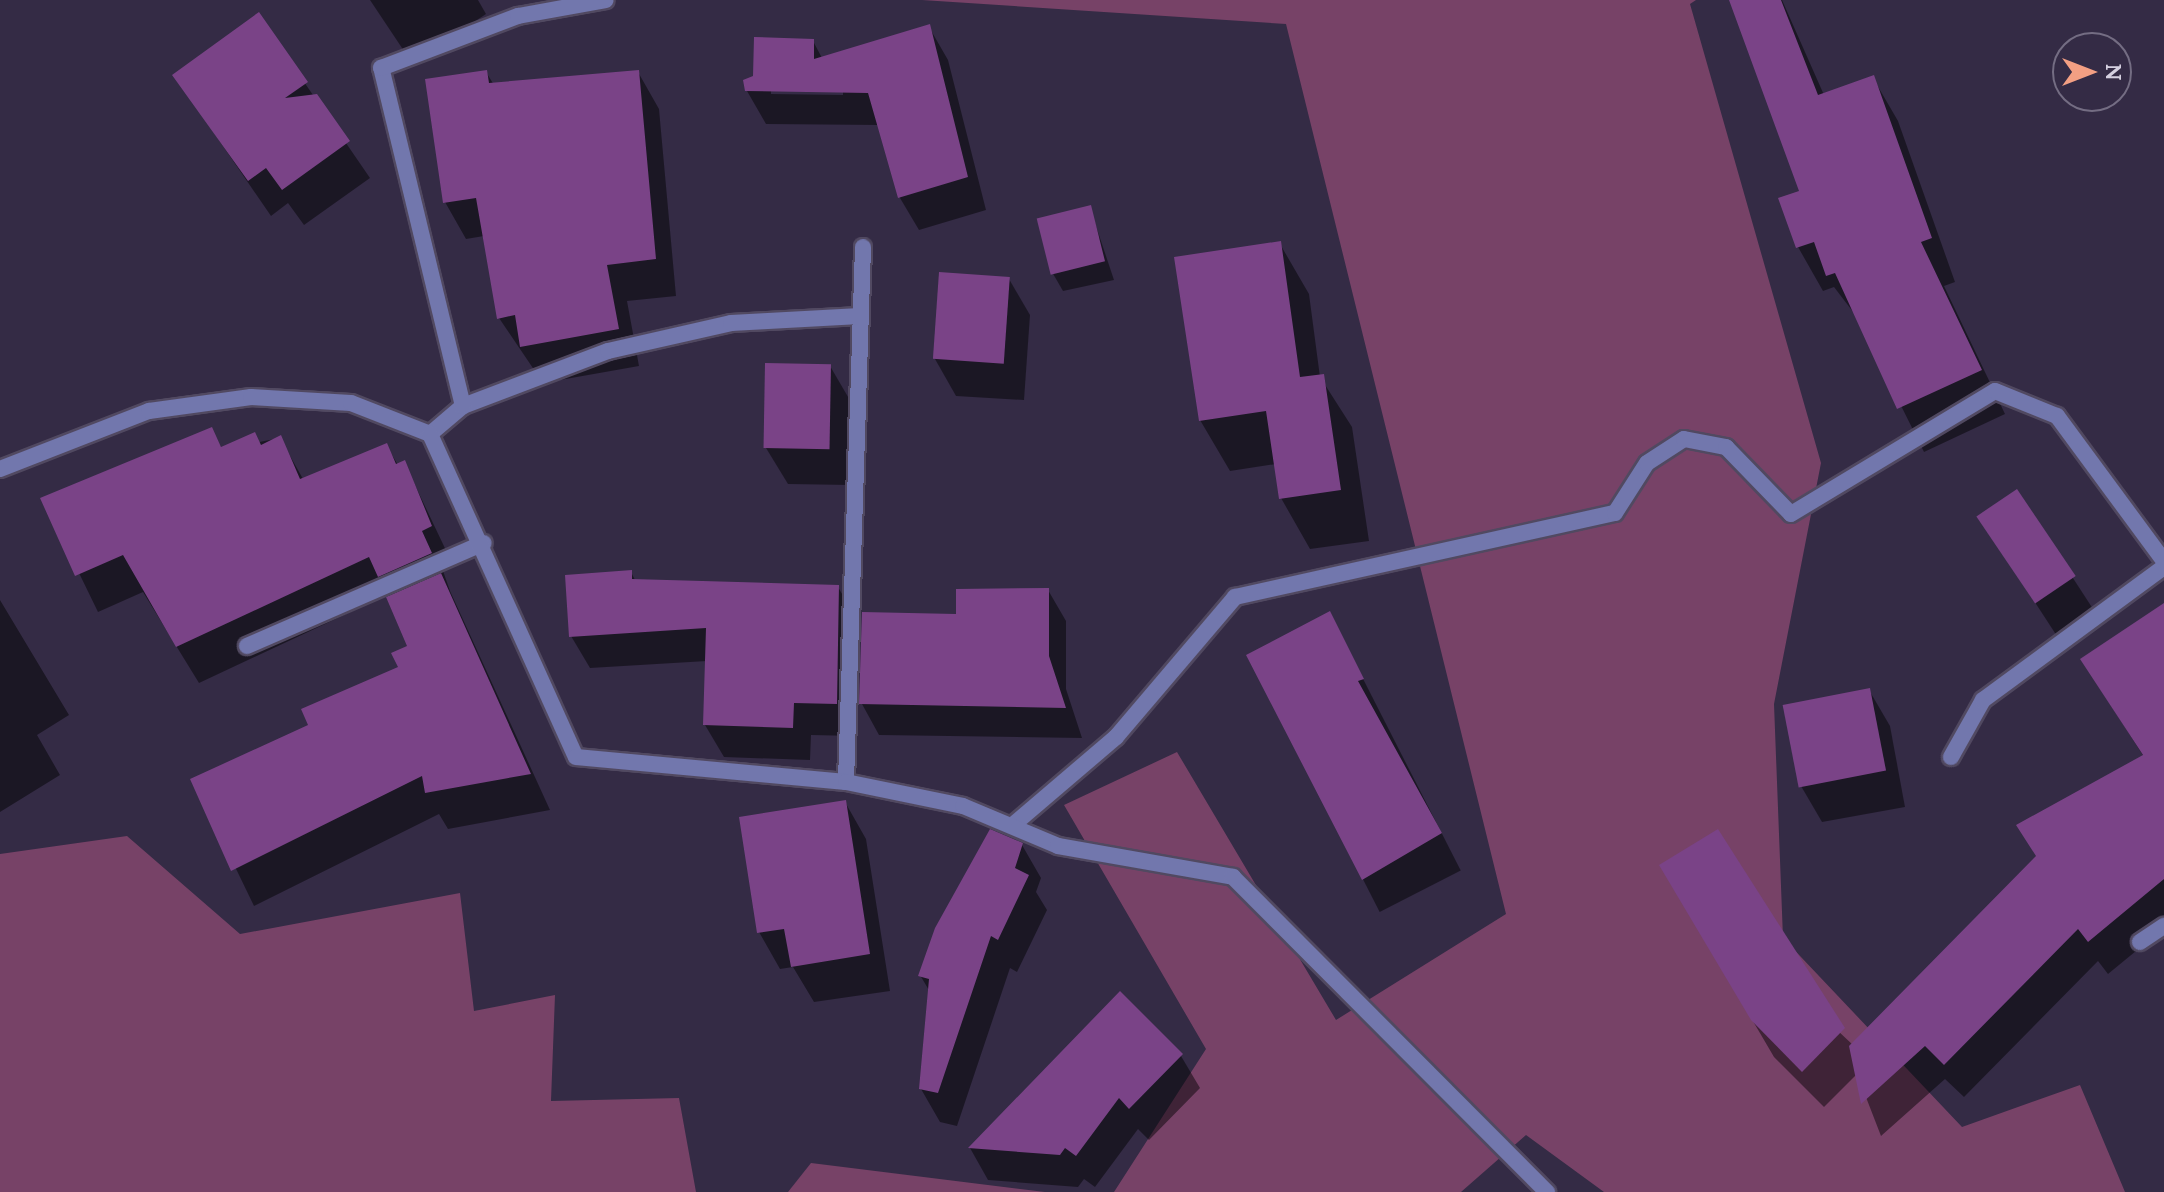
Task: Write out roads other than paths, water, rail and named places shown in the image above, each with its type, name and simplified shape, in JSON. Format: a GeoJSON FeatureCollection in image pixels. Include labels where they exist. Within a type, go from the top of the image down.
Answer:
{"type":"FeatureCollection","features":[{"type":"Feature","properties":{"kind":"street"},"geometry":{"type":"LineString","coordinates":[[463,406],[381,68],[518,16],[606,0]]}},
{"type":"Feature","properties":{"kind":"street"},"geometry":{"type":"LineString","coordinates":[[846,782],[863,247]]}},
{"type":"Feature","properties":{"kind":"street"},"geometry":{"type":"LineString","coordinates":[[430,434],[463,406],[608,351],[700,330],[860,316]]}},
{"type":"Feature","properties":{"kind":"street"},"geometry":{"type":"LineString","coordinates":[[1013,825],[1116,737],[1235,597],[1615,513],[1647,463],[1684,439],[1726,447],[1791,514],[1995,391],[2057,416],[2164,561]]}},
{"type":"Feature","properties":{"kind":"street"},"geometry":{"type":"LineString","coordinates":[[0,469],[149,411],[251,397],[351,403],[430,434],[484,543],[576,757],[846,782],[963,806],[1058,846],[1233,877],[1547,1192]]}},
{"type":"Feature","properties":{"kind":"street"},"geometry":{"type":"LineString","coordinates":[[247,646],[484,543]]}},
{"type":"Feature","properties":{"kind":"street"},"geometry":{"type":"LineString","coordinates":[[1951,757],[1983,700],[2164,567]]}},
{"type":"Feature","properties":{"kind":"street"},"geometry":{"type":"LineString","coordinates":[[2140,942],[2164,926]]}}]}
